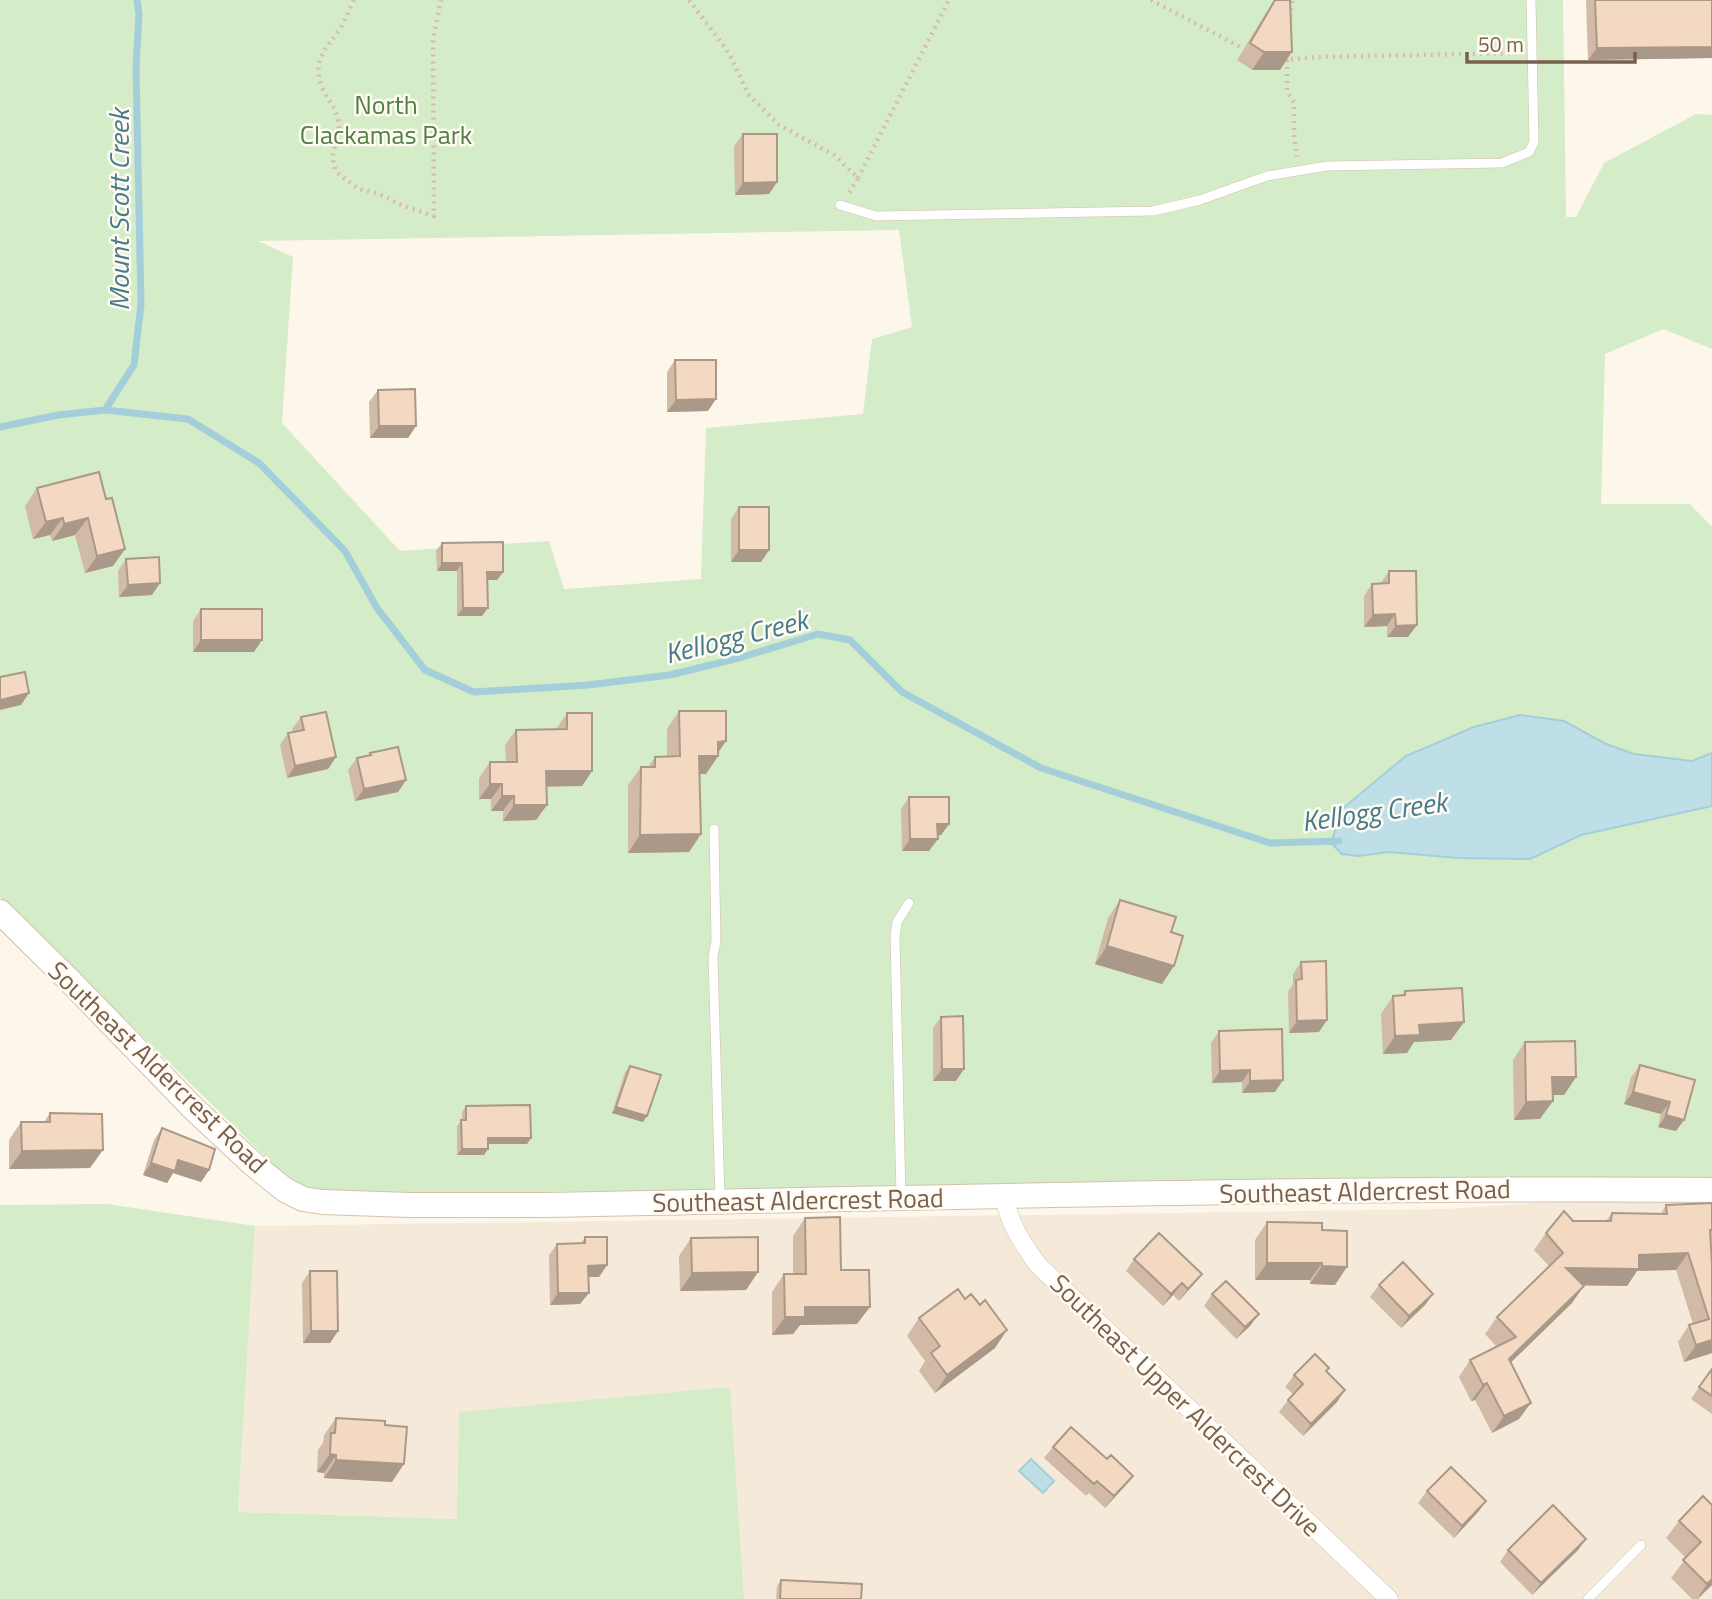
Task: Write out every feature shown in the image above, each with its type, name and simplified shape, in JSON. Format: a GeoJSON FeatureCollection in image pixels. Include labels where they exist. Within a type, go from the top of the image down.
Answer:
{"type":"FeatureCollection","features":[{"type":"Feature","properties":{"kind":"street","name":"Southeast Aldercrest Road"},"geometry":{"type":"LineString","coordinates":[[0,912],[79,989],[194,1109],[254,1164],[285,1189],[303,1199],[422,1205],[1489,1188],[1712,1191]]}},
{"type":"Feature","properties":{"kind":"street","name":"Southeast Upper Aldercrest Drive"},"geometry":{"type":"LineString","coordinates":[[1004,1196],[1011,1223],[1038,1265],[1389,1599]]}},
{"type":"Feature","properties":{"kind":"lane"},"geometry":{"type":"LineString","coordinates":[[840,205],[876,216],[1153,211],[1200,200],[1267,176],[1327,166],[1502,163],[1529,152],[1534,142],[1531,0]]}},
{"type":"Feature","properties":{"kind":"lane"},"geometry":{"type":"LineString","coordinates":[[714,829],[716,941],[713,957],[720,1201]]}},
{"type":"Feature","properties":{"kind":"lane"},"geometry":{"type":"LineString","coordinates":[[901,1198],[895,936],[897,922],[909,903]]}},
{"type":"Feature","properties":{"kind":"lane"},"geometry":{"type":"LineString","coordinates":[[1588,1599],[1641,1545]]}},
{"type":"Feature","properties":{"kind":"path"},"geometry":{"type":"LineString","coordinates":[[354,0],[340,28],[319,57],[318,70],[323,89],[335,107],[339,129],[332,151],[336,172],[359,189],[377,193],[401,205],[434,216],[433,39],[441,0]]}},
{"type":"Feature","properties":{"kind":"path"},"geometry":{"type":"LineString","coordinates":[[689,0],[729,53],[748,94],[779,125],[834,155],[858,178]]}},
{"type":"Feature","properties":{"kind":"path"},"geometry":{"type":"LineString","coordinates":[[840,205],[858,178],[949,0]]}},
{"type":"Feature","properties":{"kind":"path"},"geometry":{"type":"LineString","coordinates":[[1151,0],[1244,49]]}},
{"type":"Feature","properties":{"kind":"path"},"geometry":{"type":"LineString","coordinates":[[1289,28],[1292,0]]}},
{"type":"Feature","properties":{"kind":"path"},"geometry":{"type":"LineString","coordinates":[[1287,50],[1287,91],[1294,102],[1296,155],[1303,170]]}},
{"type":"Feature","properties":{"kind":"path"},"geometry":{"type":"LineString","coordinates":[[1280,60],[1532,52]]}},
{"type":"Feature","properties":{"kind":"shaded area"},"geometry":{"type":"Polygon","coordinates":[[[1712,1191],[1712,1599],[744,1599],[729,1387],[457,1519],[238,1512],[255,1226],[1446,1209],[1712,1191]]]}},
{"type":"Feature","properties":{"kind":"green space","name":"North Clackamas Park"},"geometry":{"type":"Polygon","coordinates":[[[0,0],[1563,0],[1566,217],[1576,217],[1604,163],[1696,114],[1712,115],[1712,349],[1663,329],[1605,354],[1601,504],[1690,504],[1712,527],[1712,1180],[329,1194],[293,1184],[0,897],[0,0]],[[899,230],[258,241],[293,257],[282,423],[400,551],[549,541],[564,589],[701,579],[706,428],[863,414],[872,339],[912,327],[899,230]]]}},
{"type":"Feature","properties":{"kind":"green space"},"geometry":{"type":"Polygon","coordinates":[[[107,1204],[255,1226],[238,1512],[457,1519],[459,1412],[730,1387],[744,1599],[0,1599],[0,1205],[107,1204]]]}},
{"type":"Feature","properties":{"kind":"water"},"geometry":{"type":"Polygon","coordinates":[[[1520,715],[1564,721],[1606,744],[1634,754],[1692,761],[1712,753],[1712,806],[1581,835],[1530,859],[1458,858],[1389,852],[1358,856],[1342,854],[1331,843],[1342,809],[1406,756],[1474,727],[1520,715]]]}},
{"type":"Feature","properties":{"kind":"water"},"geometry":{"type":"Polygon","coordinates":[[[1031,1459],[1054,1481],[1043,1493],[1019,1471],[1031,1459]]]}},
{"type":"Feature","properties":{"kind":"building"},"geometry":{"type":"Polygon","coordinates":[[[1275,0],[1290,0],[1292,52],[1264,52],[1250,43],[1275,0]]]}},
{"type":"Feature","properties":{"kind":"building"},"geometry":{"type":"Polygon","coordinates":[[[1595,0],[1712,0],[1712,47],[1597,48],[1595,0]]]}},
{"type":"Feature","properties":{"kind":"building"},"geometry":{"type":"Polygon","coordinates":[[[743,134],[777,134],[777,182],[743,183],[743,134]]]}},
{"type":"Feature","properties":{"kind":"building"},"geometry":{"type":"Polygon","coordinates":[[[675,360],[716,360],[716,399],[676,400],[675,360]]]}},
{"type":"Feature","properties":{"kind":"building"},"geometry":{"type":"Polygon","coordinates":[[[415,389],[416,426],[379,426],[378,390],[415,389]]]}},
{"type":"Feature","properties":{"kind":"building"},"geometry":{"type":"Polygon","coordinates":[[[99,472],[106,499],[112,498],[125,549],[97,556],[88,518],[64,524],[63,518],[46,522],[37,488],[99,472]]]}},
{"type":"Feature","properties":{"kind":"building"},"geometry":{"type":"Polygon","coordinates":[[[739,507],[769,507],[769,550],[739,550],[739,507]]]}},
{"type":"Feature","properties":{"kind":"building"},"geometry":{"type":"Polygon","coordinates":[[[503,542],[503,572],[487,572],[488,608],[463,608],[462,563],[442,563],[442,543],[503,542]]]}},
{"type":"Feature","properties":{"kind":"building"},"geometry":{"type":"Polygon","coordinates":[[[159,557],[160,583],[128,585],[126,559],[159,557]]]}},
{"type":"Feature","properties":{"kind":"building"},"geometry":{"type":"Polygon","coordinates":[[[1389,571],[1416,571],[1417,625],[1396,626],[1395,614],[1373,615],[1372,584],[1389,583],[1389,571]]]}},
{"type":"Feature","properties":{"kind":"building"},"geometry":{"type":"Polygon","coordinates":[[[201,609],[262,609],[262,640],[201,640],[201,609]]]}},
{"type":"Feature","properties":{"kind":"building"},"geometry":{"type":"Polygon","coordinates":[[[25,672],[29,693],[0,700],[0,677],[25,672]]]}},
{"type":"Feature","properties":{"kind":"building"},"geometry":{"type":"Polygon","coordinates":[[[679,711],[726,711],[726,741],[718,742],[718,756],[699,756],[701,834],[640,835],[641,767],[655,767],[655,757],[680,756],[679,711]]]}},
{"type":"Feature","properties":{"kind":"building"},"geometry":{"type":"Polygon","coordinates":[[[326,712],[336,757],[295,766],[288,733],[304,730],[301,717],[326,712]]]}},
{"type":"Feature","properties":{"kind":"building"},"geometry":{"type":"Polygon","coordinates":[[[567,713],[592,713],[592,771],[546,771],[547,805],[514,805],[514,796],[502,796],[502,784],[490,784],[490,762],[517,762],[516,730],[567,729],[567,713]]]}},
{"type":"Feature","properties":{"kind":"building"},"geometry":{"type":"Polygon","coordinates":[[[398,747],[406,780],[364,789],[357,758],[398,747]]]}},
{"type":"Feature","properties":{"kind":"building"},"geometry":{"type":"Polygon","coordinates":[[[909,797],[949,797],[949,824],[937,824],[938,839],[910,839],[909,797]]]}},
{"type":"Feature","properties":{"kind":"building"},"geometry":{"type":"Polygon","coordinates":[[[1120,900],[1176,917],[1171,932],[1183,936],[1174,966],[1107,946],[1120,900]]]}},
{"type":"Feature","properties":{"kind":"building"},"geometry":{"type":"Polygon","coordinates":[[[1326,961],[1327,1020],[1297,1021],[1296,980],[1302,979],[1301,962],[1326,961]]]}},
{"type":"Feature","properties":{"kind":"building"},"geometry":{"type":"Polygon","coordinates":[[[1462,988],[1464,1022],[1419,1025],[1420,1035],[1395,1036],[1393,996],[1405,995],[1405,991],[1462,988]]]}},
{"type":"Feature","properties":{"kind":"building"},"geometry":{"type":"Polygon","coordinates":[[[963,1016],[964,1069],[942,1069],[941,1017],[963,1016]]]}},
{"type":"Feature","properties":{"kind":"building"},"geometry":{"type":"Polygon","coordinates":[[[1282,1029],[1283,1080],[1250,1081],[1250,1070],[1220,1071],[1219,1031],[1282,1029]]]}},
{"type":"Feature","properties":{"kind":"building"},"geometry":{"type":"Polygon","coordinates":[[[1575,1041],[1576,1077],[1552,1077],[1553,1101],[1526,1102],[1525,1042],[1575,1041]]]}},
{"type":"Feature","properties":{"kind":"building"},"geometry":{"type":"Polygon","coordinates":[[[1640,1065],[1695,1080],[1684,1120],[1666,1115],[1670,1102],[1633,1092],[1640,1065]]]}},
{"type":"Feature","properties":{"kind":"building"},"geometry":{"type":"Polygon","coordinates":[[[630,1066],[661,1075],[647,1116],[616,1107],[630,1066]]]}},
{"type":"Feature","properties":{"kind":"building"},"geometry":{"type":"Polygon","coordinates":[[[530,1105],[531,1138],[488,1138],[488,1149],[462,1149],[461,1120],[466,1120],[466,1106],[530,1105]]]}},
{"type":"Feature","properties":{"kind":"building"},"geometry":{"type":"Polygon","coordinates":[[[50,1113],[102,1114],[103,1150],[22,1151],[21,1122],[50,1122],[50,1113]]]}},
{"type":"Feature","properties":{"kind":"building"},"geometry":{"type":"Polygon","coordinates":[[[162,1128],[215,1149],[209,1170],[178,1160],[175,1171],[151,1163],[162,1128]]]}},
{"type":"Feature","properties":{"kind":"building"},"geometry":{"type":"Polygon","coordinates":[[[1712,1203],[1712,1340],[1696,1345],[1689,1325],[1709,1319],[1688,1253],[1639,1255],[1639,1269],[1566,1268],[1584,1286],[1509,1359],[1531,1403],[1504,1416],[1487,1383],[1483,1385],[1470,1360],[1516,1337],[1497,1317],[1563,1253],[1546,1233],[1564,1211],[1573,1221],[1611,1221],[1612,1213],[1667,1214],[1666,1205],[1712,1203]]]}},
{"type":"Feature","properties":{"kind":"building"},"geometry":{"type":"Polygon","coordinates":[[[840,1217],[841,1270],[869,1270],[870,1307],[805,1307],[805,1317],[785,1317],[784,1274],[806,1274],[805,1218],[840,1217]]]}},
{"type":"Feature","properties":{"kind":"building"},"geometry":{"type":"Polygon","coordinates":[[[1267,1222],[1322,1223],[1322,1230],[1347,1231],[1347,1267],[1322,1266],[1322,1263],[1267,1263],[1267,1222]]]}},
{"type":"Feature","properties":{"kind":"building"},"geometry":{"type":"Polygon","coordinates":[[[1159,1233],[1202,1274],[1188,1289],[1182,1283],[1171,1294],[1134,1259],[1159,1233]]]}},
{"type":"Feature","properties":{"kind":"building"},"geometry":{"type":"Polygon","coordinates":[[[585,1237],[607,1237],[607,1265],[588,1266],[589,1293],[558,1293],[557,1244],[585,1243],[585,1237]]]}},
{"type":"Feature","properties":{"kind":"building"},"geometry":{"type":"Polygon","coordinates":[[[758,1237],[758,1272],[692,1273],[691,1238],[758,1237]]]}},
{"type":"Feature","properties":{"kind":"building"},"geometry":{"type":"Polygon","coordinates":[[[1403,1262],[1433,1294],[1409,1316],[1379,1285],[1403,1262]]]}},
{"type":"Feature","properties":{"kind":"building"},"geometry":{"type":"Polygon","coordinates":[[[310,1271],[337,1271],[338,1331],[311,1331],[310,1271]]]}},
{"type":"Feature","properties":{"kind":"building"},"geometry":{"type":"Polygon","coordinates":[[[1226,1281],[1259,1314],[1245,1327],[1212,1294],[1226,1281]]]}},
{"type":"Feature","properties":{"kind":"building"},"geometry":{"type":"Polygon","coordinates":[[[958,1289],[965,1299],[971,1294],[980,1305],[985,1300],[1007,1330],[947,1375],[931,1353],[940,1346],[919,1318],[958,1289]]]}},
{"type":"Feature","properties":{"kind":"building"},"geometry":{"type":"Polygon","coordinates":[[[1315,1354],[1329,1368],[1326,1371],[1345,1390],[1311,1424],[1288,1400],[1303,1384],[1294,1375],[1315,1354]]]}},
{"type":"Feature","properties":{"kind":"building"},"geometry":{"type":"Polygon","coordinates":[[[1712,1369],[1712,1396],[1699,1387],[1712,1369]]]}},
{"type":"Feature","properties":{"kind":"building"},"geometry":{"type":"Polygon","coordinates":[[[336,1418],[385,1421],[385,1425],[407,1427],[404,1464],[336,1460],[336,1455],[330,1454],[331,1433],[335,1433],[336,1418]]]}},
{"type":"Feature","properties":{"kind":"building"},"geometry":{"type":"Polygon","coordinates":[[[1071,1427],[1107,1459],[1111,1455],[1133,1476],[1114,1496],[1097,1481],[1094,1484],[1053,1447],[1071,1427]]]}},
{"type":"Feature","properties":{"kind":"building"},"geometry":{"type":"Polygon","coordinates":[[[1451,1467],[1486,1501],[1462,1526],[1427,1491],[1451,1467]]]}},
{"type":"Feature","properties":{"kind":"building"},"geometry":{"type":"Polygon","coordinates":[[[1703,1496],[1712,1505],[1712,1579],[1707,1584],[1683,1560],[1701,1542],[1679,1521],[1703,1496]]]}},
{"type":"Feature","properties":{"kind":"building"},"geometry":{"type":"Polygon","coordinates":[[[1553,1505],[1586,1539],[1541,1583],[1508,1550],[1553,1505]]]}},
{"type":"Feature","properties":{"kind":"building"},"geometry":{"type":"Polygon","coordinates":[[[781,1580],[862,1584],[861,1599],[780,1599],[781,1580]]]}},
{"type":"Feature","properties":{"kind":"waterway","name":"Mount Scott Creek"},"geometry":{"type":"LineString","coordinates":[[105,410],[134,365],[141,304],[137,0]]}},
{"type":"Feature","properties":{"kind":"waterway","name":"Kellogg Creek"},"geometry":{"type":"LineString","coordinates":[[0,427],[58,415],[105,410],[188,419],[259,463],[345,551],[377,608],[425,670],[474,692],[588,685],[670,675],[818,634],[850,640],[902,692],[1041,768],[1270,843],[1339,841]]}}]}
